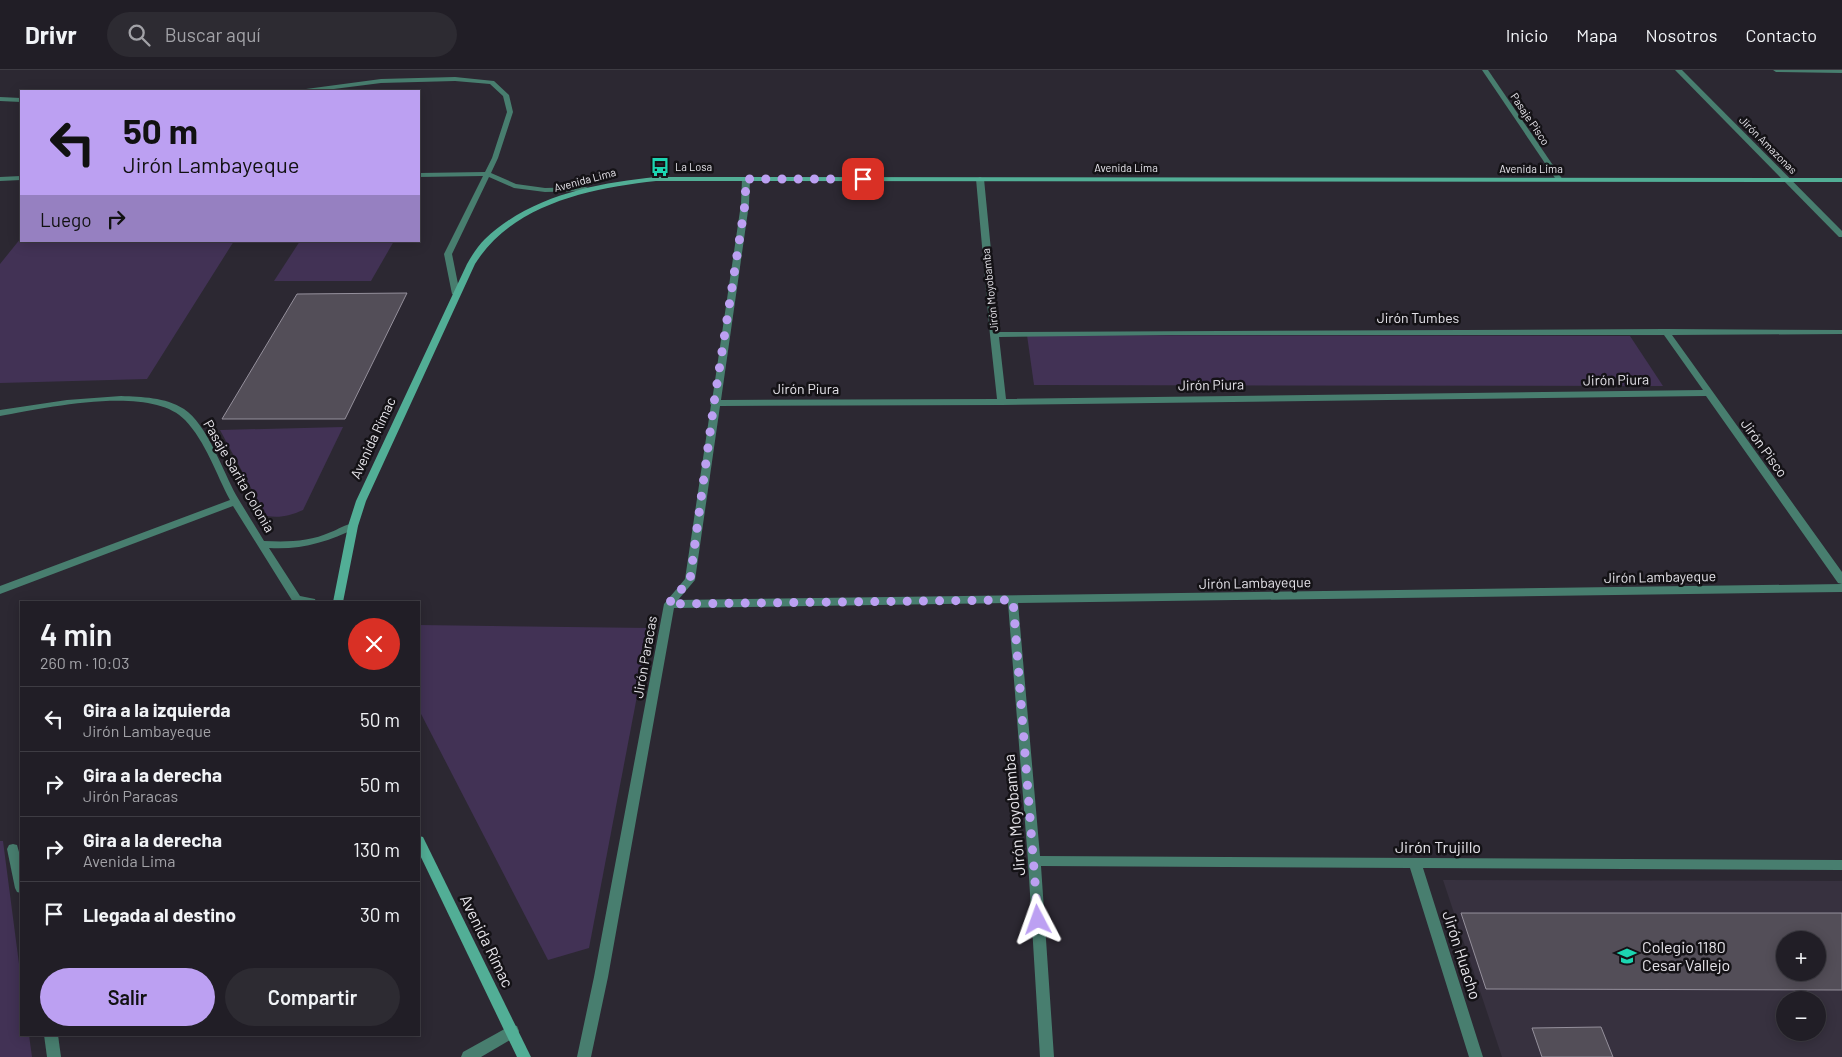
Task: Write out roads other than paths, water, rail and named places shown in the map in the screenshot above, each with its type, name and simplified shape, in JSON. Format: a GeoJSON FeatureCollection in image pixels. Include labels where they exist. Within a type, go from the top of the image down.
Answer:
{"type":"FeatureCollection","features":[{"type":"Feature","properties":{"kind":"main road","name":"Avenida Lima"},"geometry":{"type":"LineString","coordinates":[[456,294],[471,264],[488,240],[526,212],[586,189],[617,182],[656,179],[1842,180]]}},
{"type":"Feature","properties":{"kind":"main road","name":"Avenida Rímac"},"geometry":{"type":"LineString","coordinates":[[338,601],[353,526],[361,501],[456,294]]}},
{"type":"Feature","properties":{"kind":"main road","name":"Avenida Rímac"},"geometry":{"type":"LineString","coordinates":[[420,843],[524,1057]]}},
{"type":"Feature","properties":{"kind":"street","name":"Pasaje Pisco"},"geometry":{"type":"LineString","coordinates":[[1484,70],[1560,180]]}},
{"type":"Feature","properties":{"kind":"street","name":"Jirón Amazonas"},"geometry":{"type":"LineString","coordinates":[[1678,70],[1842,235]]}},
{"type":"Feature","properties":{"kind":"street"},"geometry":{"type":"LineString","coordinates":[[1776,70],[1842,71]]}},
{"type":"Feature","properties":{"kind":"street"},"geometry":{"type":"LineString","coordinates":[[314,90],[381,81],[454,79],[492,82],[506,95],[510,112],[488,174],[448,254],[456,294]]}},
{"type":"Feature","properties":{"kind":"street"},"geometry":{"type":"LineString","coordinates":[[0,99],[20,100]]}},
{"type":"Feature","properties":{"kind":"street"},"geometry":{"type":"LineString","coordinates":[[420,175],[488,174],[514,186],[545,190],[586,189]]}},
{"type":"Feature","properties":{"kind":"street"},"geometry":{"type":"LineString","coordinates":[[0,179],[20,178]]}},
{"type":"Feature","properties":{"kind":"street","name":"Jirón Paracas"},"geometry":{"type":"LineString","coordinates":[[584,1057],[600,985],[668,604],[690,580],[714,403],[745,204],[746,179]]}},
{"type":"Feature","properties":{"kind":"street","name":"Jirón Moyobamba"},"geometry":{"type":"LineString","coordinates":[[980,179],[1002,402]]}},
{"type":"Feature","properties":{"kind":"street","name":"Jirón Pisco"},"geometry":{"type":"LineString","coordinates":[[1665,332],[1842,580]]}},
{"type":"Feature","properties":{"kind":"street","name":"Jirón Tumbes"},"geometry":{"type":"LineString","coordinates":[[994,335],[1842,332]]}},
{"type":"Feature","properties":{"kind":"street","name":"Jirón Piura"},"geometry":{"type":"LineString","coordinates":[[714,403],[1002,402],[1708,393]]}},
{"type":"Feature","properties":{"kind":"street","name":"Pasaje Sarita Colonia"},"geometry":{"type":"LineString","coordinates":[[0,413],[105,398],[136,399],[182,411],[196,426],[235,502],[261,544],[297,599],[306,601]]}},
{"type":"Feature","properties":{"kind":"street"},"geometry":{"type":"LineString","coordinates":[[0,590],[235,502]]}},
{"type":"Feature","properties":{"kind":"street"},"geometry":{"type":"LineString","coordinates":[[261,544],[286,546],[309,544],[331,537],[353,526]]}},
{"type":"Feature","properties":{"kind":"street","name":"Jirón Lambayeque"},"geometry":{"type":"LineString","coordinates":[[668,604],[1842,588]]}},
{"type":"Feature","properties":{"kind":"street","name":"Jirón Moyobamba"},"geometry":{"type":"LineString","coordinates":[[1013,600],[1034,861],[1047,1057]]}},
{"type":"Feature","properties":{"kind":"street"},"geometry":{"type":"LineString","coordinates":[[13,849],[20,883]]}},
{"type":"Feature","properties":{"kind":"street","name":"Jirón Trujillo"},"geometry":{"type":"LineString","coordinates":[[1034,861],[1842,865]]}},
{"type":"Feature","properties":{"kind":"street","name":"Jirón Huacho"},"geometry":{"type":"LineString","coordinates":[[1415,863],[1476,1057]]}},
{"type":"Feature","properties":{"kind":"street"},"geometry":{"type":"LineString","coordinates":[[468,1057],[512,1031]]}},
{"type":"Feature","properties":{"kind":"street"},"geometry":{"type":"LineString","coordinates":[[51,1036],[54,1057]]}},
{"type":"Feature","properties":{"kind":"place","name":"La Losa"},"geometry":{"type":"Point","coordinates":[660,167]}},
{"type":"Feature","properties":{"kind":"place","name":"Colegio 1180 Cesar Vallejo"},"geometry":{"type":"Point","coordinates":[1627,956]}}]}
